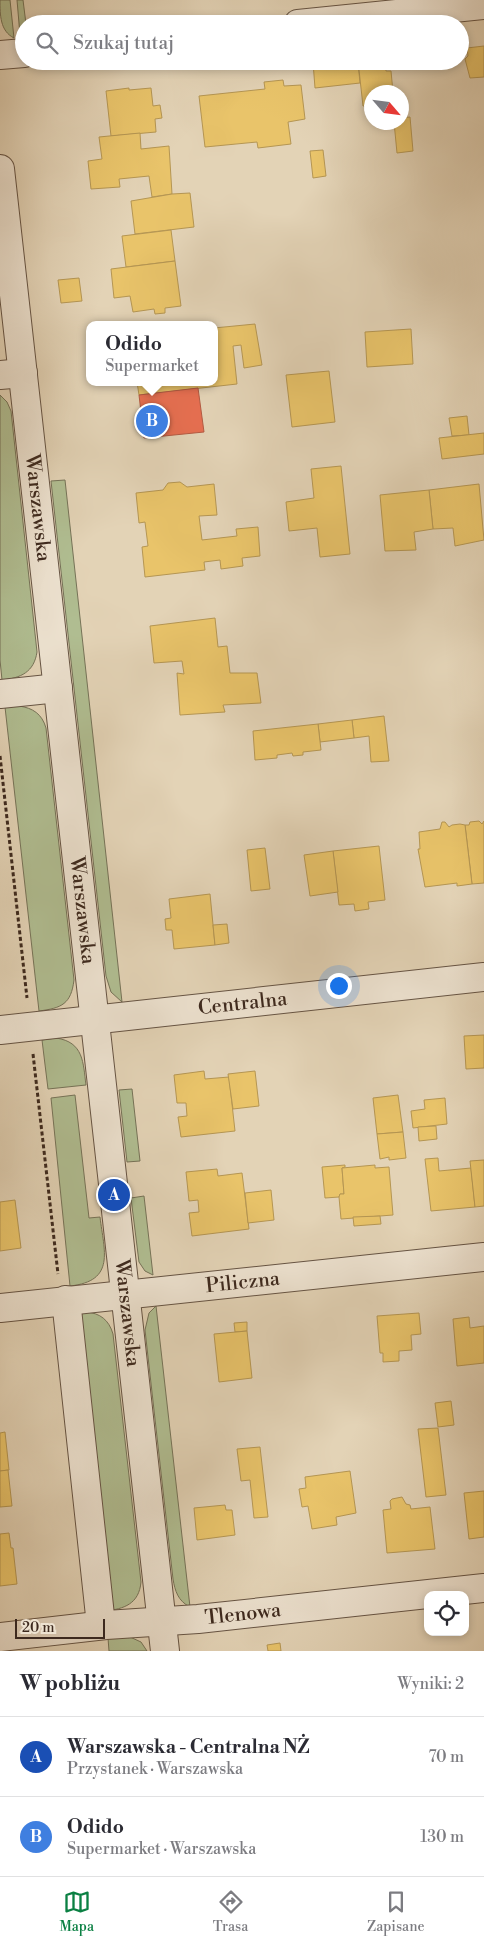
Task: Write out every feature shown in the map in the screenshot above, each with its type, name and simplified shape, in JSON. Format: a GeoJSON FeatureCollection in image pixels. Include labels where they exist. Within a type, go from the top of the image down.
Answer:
{"type":"FeatureCollection","features":[{"type":"Feature","properties":{"kind":"street"},"geometry":{"type":"LineString","coordinates":[[308,15],[484,4]]}},
{"type":"Feature","properties":{"kind":"street"},"geometry":{"type":"LineString","coordinates":[[0,55],[15,54]]}},
{"type":"Feature","properties":{"kind":"street","name":"Warszawska"},"geometry":{"type":"LineString","coordinates":[[0,169],[11,374],[58,688],[165,1651]]}},
{"type":"Feature","properties":{"kind":"street"},"geometry":{"type":"LineString","coordinates":[[0,694],[58,688]]}},
{"type":"Feature","properties":{"kind":"street","name":"Centralna"},"geometry":{"type":"LineString","coordinates":[[0,1030],[484,977]]}},
{"type":"Feature","properties":{"kind":"street","name":"Piliczna"},"geometry":{"type":"LineString","coordinates":[[0,1308],[484,1257]]}},
{"type":"Feature","properties":{"kind":"street"},"geometry":{"type":"LineString","coordinates":[[66,1300],[101,1625]]}},
{"type":"Feature","properties":{"kind":"street","name":"Tlenowa"},"geometry":{"type":"LineString","coordinates":[[0,1637],[101,1625],[198,1619],[484,1588]]}},
{"type":"Feature","properties":{"kind":"green space"},"geometry":{"type":"Polygon","coordinates":[[[0,0],[10,0],[14,38],[3,27],[0,0]]]}},
{"type":"Feature","properties":{"kind":"green space"},"geometry":{"type":"Polygon","coordinates":[[[17,0],[23,0],[25,15],[18,15],[17,0]]]}},
{"type":"Feature","properties":{"kind":"green space"},"geometry":{"type":"Polygon","coordinates":[[[0,395],[7,402],[11,411],[37,652],[33,665],[26,673],[15,678],[2,680],[0,660],[0,395]]]}},
{"type":"Feature","properties":{"kind":"green space"},"geometry":{"type":"Polygon","coordinates":[[[65,480],[122,1002],[111,992],[106,976],[51,481],[65,480]]]}},
{"type":"Feature","properties":{"kind":"green space"},"geometry":{"type":"Polygon","coordinates":[[[19,706],[36,712],[46,728],[74,980],[68,1000],[54,1008],[39,1011],[5,707],[19,706]]]}},
{"type":"Feature","properties":{"kind":"green space"},"geometry":{"type":"Polygon","coordinates":[[[56,1038],[65,1040],[77,1049],[83,1062],[86,1085],[48,1089],[42,1040],[56,1038]]]}},
{"type":"Feature","properties":{"kind":"green space"},"geometry":{"type":"Polygon","coordinates":[[[132,1089],[140,1161],[127,1162],[119,1090],[132,1089]]]}},
{"type":"Feature","properties":{"kind":"green space"},"geometry":{"type":"Polygon","coordinates":[[[75,1095],[89,1218],[100,1217],[104,1262],[101,1271],[95,1278],[85,1283],[70,1286],[51,1098],[75,1095]]]}},
{"type":"Feature","properties":{"kind":"green space"},"geometry":{"type":"Polygon","coordinates":[[[144,1196],[153,1275],[145,1271],[139,1262],[131,1198],[144,1196]]]}},
{"type":"Feature","properties":{"kind":"green space"},"geometry":{"type":"Polygon","coordinates":[[[156,1306],[190,1607],[178,1595],[173,1579],[145,1330],[149,1313],[156,1306]]]}},
{"type":"Feature","properties":{"kind":"green space"},"geometry":{"type":"Polygon","coordinates":[[[86,1312],[103,1318],[113,1334],[141,1582],[140,1589],[134,1600],[124,1607],[105,1611],[73,1313],[86,1312]]]}},
{"type":"Feature","properties":{"kind":"green space"},"geometry":{"type":"Polygon","coordinates":[[[130,1637],[141,1642],[147,1651],[109,1651],[108,1638],[130,1637]]]}},
{"type":"Feature","properties":{"kind":"building: Mieszkania"},"geometry":{"type":"Polygon","coordinates":[[[484,46],[484,77],[470,78],[468,70],[469,48],[484,46]]]}},
{"type":"Feature","properties":{"kind":"building: Mieszkania"},"geometry":{"type":"Polygon","coordinates":[[[314,70],[359,70],[360,83],[315,88],[314,70]]]}},
{"type":"Feature","properties":{"kind":"building: Mieszkania"},"geometry":{"type":"Polygon","coordinates":[[[359,70],[391,71],[392,85],[364,85],[364,106],[359,70]]]}},
{"type":"Feature","properties":{"kind":"building: Mieszkania"},"geometry":{"type":"Polygon","coordinates":[[[283,80],[284,86],[301,85],[305,119],[288,122],[291,144],[258,148],[257,142],[205,147],[199,96],[265,89],[264,82],[283,80]]]}},
{"type":"Feature","properties":{"kind":"building: Mieszkania"},"geometry":{"type":"Polygon","coordinates":[[[129,88],[129,90],[151,88],[153,106],[160,105],[162,118],[155,119],[156,132],[111,136],[106,91],[129,88]]]}},
{"type":"Feature","properties":{"kind":"building: Mieszkania"},"geometry":{"type":"Polygon","coordinates":[[[409,117],[413,151],[397,153],[395,130],[409,130],[409,117]]]}},
{"type":"Feature","properties":{"kind":"building: Mieszkania"},"geometry":{"type":"Polygon","coordinates":[[[140,133],[141,149],[169,146],[172,194],[152,197],[149,176],[119,179],[120,187],[91,189],[88,161],[102,159],[99,137],[140,133]]]}},
{"type":"Feature","properties":{"kind":"building: Mieszkania"},"geometry":{"type":"Polygon","coordinates":[[[323,150],[326,176],[313,178],[310,151],[323,150]]]}},
{"type":"Feature","properties":{"kind":"building: Mieszkania"},"geometry":{"type":"Polygon","coordinates":[[[190,193],[194,227],[135,234],[131,201],[190,193]]]}},
{"type":"Feature","properties":{"kind":"building: Mieszkania"},"geometry":{"type":"Polygon","coordinates":[[[171,230],[175,261],[126,267],[122,236],[171,230]]]}},
{"type":"Feature","properties":{"kind":"building: Mieszkania"},"geometry":{"type":"Polygon","coordinates":[[[175,261],[181,306],[165,308],[165,313],[155,314],[154,309],[133,312],[130,296],[114,298],[111,269],[175,261]]]}},
{"type":"Feature","properties":{"kind":"building: Mieszkania"},"geometry":{"type":"Polygon","coordinates":[[[79,278],[82,301],[61,303],[58,280],[79,278]]]}},
{"type":"Feature","properties":{"kind":"building: Mieszkania"},"geometry":{"type":"Polygon","coordinates":[[[255,324],[262,365],[244,368],[241,345],[233,346],[237,384],[139,395],[138,386],[218,386],[218,328],[255,324]]]}},
{"type":"Feature","properties":{"kind":"building: Mieszkania"},"geometry":{"type":"Polygon","coordinates":[[[411,329],[413,364],[367,367],[365,332],[411,329]]]}},
{"type":"Feature","properties":{"kind":"building: Mieszkania"},"geometry":{"type":"Polygon","coordinates":[[[329,371],[335,422],[292,427],[286,375],[329,371]]]}},
{"type":"Feature","properties":{"kind":"building: Mieszkania"},"geometry":{"type":"Polygon","coordinates":[[[467,416],[469,435],[452,436],[449,418],[467,416]]]}},
{"type":"Feature","properties":{"kind":"building: Mieszkania"},"geometry":{"type":"Polygon","coordinates":[[[484,433],[484,454],[442,459],[439,438],[484,433]]]}},
{"type":"Feature","properties":{"kind":"building: Mieszkania"},"geometry":{"type":"Polygon","coordinates":[[[341,466],[350,554],[320,557],[317,528],[289,531],[286,502],[314,498],[311,469],[341,466]]]}},
{"type":"Feature","properties":{"kind":"building: Mieszkania"},"geometry":{"type":"Polygon","coordinates":[[[180,482],[187,487],[214,484],[217,515],[199,516],[202,540],[237,536],[236,529],[258,527],[260,556],[242,558],[243,566],[221,569],[220,560],[204,562],[205,570],[145,577],[142,547],[148,546],[145,522],[139,523],[136,493],[163,490],[168,483],[180,482]]]}},
{"type":"Feature","properties":{"kind":"building: Mieszkania"},"geometry":{"type":"Polygon","coordinates":[[[479,484],[484,540],[455,546],[453,528],[433,529],[429,490],[479,484]]]}},
{"type":"Feature","properties":{"kind":"building: Mieszkania"},"geometry":{"type":"Polygon","coordinates":[[[429,490],[433,529],[414,532],[416,550],[385,551],[380,495],[429,490]]]}},
{"type":"Feature","properties":{"kind":"building: Mieszkania"},"geometry":{"type":"Polygon","coordinates":[[[215,618],[218,647],[227,646],[230,673],[257,673],[261,703],[223,705],[225,712],[180,715],[177,673],[184,674],[182,661],[154,663],[150,626],[215,618]]]}},
{"type":"Feature","properties":{"kind":"building: Mieszkania"},"geometry":{"type":"Polygon","coordinates":[[[384,716],[389,761],[371,762],[369,736],[354,738],[352,720],[384,716]]]}},
{"type":"Feature","properties":{"kind":"building: Mieszkania"},"geometry":{"type":"Polygon","coordinates":[[[352,720],[354,738],[320,742],[318,724],[352,720]]]}},
{"type":"Feature","properties":{"kind":"building: Mieszkania"},"geometry":{"type":"Polygon","coordinates":[[[318,724],[321,750],[303,752],[303,755],[293,756],[292,753],[277,755],[277,758],[255,760],[253,731],[318,724]]]}},
{"type":"Feature","properties":{"kind":"building: Mieszkania"},"geometry":{"type":"Polygon","coordinates":[[[479,821],[482,824],[484,821],[484,883],[472,884],[465,825],[469,825],[470,822],[479,821]]]}},
{"type":"Feature","properties":{"kind":"building: Mieszkania"},"geometry":{"type":"Polygon","coordinates":[[[442,822],[445,822],[449,827],[460,824],[465,825],[472,884],[457,886],[457,883],[425,887],[418,849],[420,849],[419,832],[440,829],[442,822]]]}},
{"type":"Feature","properties":{"kind":"building: Mieszkania"},"geometry":{"type":"Polygon","coordinates":[[[379,846],[385,900],[368,902],[369,909],[355,911],[354,904],[339,905],[333,851],[379,846]]]}},
{"type":"Feature","properties":{"kind":"building: Mieszkania"},"geometry":{"type":"Polygon","coordinates":[[[265,848],[270,889],[251,891],[247,850],[265,848]]]}},
{"type":"Feature","properties":{"kind":"building: Mieszkania"},"geometry":{"type":"Polygon","coordinates":[[[333,851],[338,892],[310,896],[304,855],[333,851]]]}},
{"type":"Feature","properties":{"kind":"building: Mieszkania"},"geometry":{"type":"Polygon","coordinates":[[[210,894],[215,945],[174,949],[172,930],[166,930],[165,919],[171,918],[169,899],[210,894]]]}},
{"type":"Feature","properties":{"kind":"building: Mieszkania"},"geometry":{"type":"Polygon","coordinates":[[[227,924],[229,943],[215,945],[213,925],[227,924]]]}},
{"type":"Feature","properties":{"kind":"building: Mieszkania"},"geometry":{"type":"Polygon","coordinates":[[[484,1035],[484,1068],[466,1069],[464,1036],[484,1035]]]}},
{"type":"Feature","properties":{"kind":"building: Mieszkania"},"geometry":{"type":"Polygon","coordinates":[[[204,1071],[205,1079],[229,1077],[235,1131],[181,1137],[178,1117],[187,1116],[186,1103],[177,1103],[174,1075],[204,1071]]]}},
{"type":"Feature","properties":{"kind":"building: Mieszkania"},"geometry":{"type":"Polygon","coordinates":[[[255,1071],[259,1106],[233,1109],[228,1074],[255,1071]]]}},
{"type":"Feature","properties":{"kind":"building: Mieszkania"},"geometry":{"type":"Polygon","coordinates":[[[398,1095],[403,1132],[377,1134],[373,1098],[398,1095]]]}},
{"type":"Feature","properties":{"kind":"building: Mieszkania"},"geometry":{"type":"Polygon","coordinates":[[[445,1098],[447,1124],[413,1128],[411,1111],[425,1109],[424,1100],[445,1098]]]}},
{"type":"Feature","properties":{"kind":"building: Mieszkania"},"geometry":{"type":"Polygon","coordinates":[[[436,1126],[437,1139],[419,1141],[418,1127],[436,1126]]]}},
{"type":"Feature","properties":{"kind":"building: Mieszkania"},"geometry":{"type":"Polygon","coordinates":[[[403,1132],[406,1158],[389,1160],[389,1157],[380,1159],[377,1134],[403,1132]]]}},
{"type":"Feature","properties":{"kind":"building: Mieszkania"},"geometry":{"type":"Polygon","coordinates":[[[438,1158],[439,1171],[471,1168],[475,1207],[431,1211],[425,1159],[438,1158]]]}},
{"type":"Feature","properties":{"kind":"building: Mieszkania"},"geometry":{"type":"Polygon","coordinates":[[[484,1160],[484,1206],[475,1207],[470,1161],[484,1160]]]}},
{"type":"Feature","properties":{"kind":"building: Mieszkania"},"geometry":{"type":"Polygon","coordinates":[[[345,1165],[342,1168],[344,1194],[340,1194],[339,1197],[325,1198],[322,1167],[345,1165]]]}},
{"type":"Feature","properties":{"kind":"building: Mieszkania"},"geometry":{"type":"Polygon","coordinates":[[[375,1165],[375,1168],[389,1167],[393,1215],[341,1219],[339,1197],[340,1194],[344,1194],[342,1168],[375,1165]]]}},
{"type":"Feature","properties":{"kind":"building: Mieszkania"},"geometry":{"type":"Polygon","coordinates":[[[217,1169],[218,1176],[242,1173],[249,1229],[192,1236],[189,1213],[199,1212],[198,1200],[189,1201],[186,1172],[217,1169]]]}},
{"type":"Feature","properties":{"kind":"building: Mieszkania"},"geometry":{"type":"Polygon","coordinates":[[[271,1190],[274,1220],[248,1223],[245,1193],[271,1190]]]}},
{"type":"Feature","properties":{"kind":"building: Mieszkania"},"geometry":{"type":"Polygon","coordinates":[[[15,1200],[21,1248],[0,1251],[0,1202],[15,1200]]]}},
{"type":"Feature","properties":{"kind":"building: Mieszkania"},"geometry":{"type":"Polygon","coordinates":[[[380,1216],[381,1224],[354,1226],[353,1217],[380,1216]]]}},
{"type":"Feature","properties":{"kind":"building: Mieszkania"},"geometry":{"type":"Polygon","coordinates":[[[419,1313],[421,1334],[411,1335],[412,1350],[399,1351],[399,1361],[383,1362],[383,1353],[380,1353],[377,1316],[419,1313]]]}},
{"type":"Feature","properties":{"kind":"building: Mieszkania"},"geometry":{"type":"Polygon","coordinates":[[[469,1317],[470,1328],[484,1326],[484,1363],[457,1366],[453,1319],[469,1317]]]}},
{"type":"Feature","properties":{"kind":"building: Mieszkania"},"geometry":{"type":"Polygon","coordinates":[[[247,1322],[247,1331],[235,1332],[234,1323],[247,1322]]]}},
{"type":"Feature","properties":{"kind":"building: Mieszkania"},"geometry":{"type":"Polygon","coordinates":[[[247,1331],[252,1378],[219,1382],[214,1334],[247,1331]]]}},
{"type":"Feature","properties":{"kind":"building: Mieszkania"},"geometry":{"type":"Polygon","coordinates":[[[451,1401],[454,1425],[438,1427],[435,1403],[451,1401]]]}},
{"type":"Feature","properties":{"kind":"building: Mieszkania"},"geometry":{"type":"Polygon","coordinates":[[[438,1428],[446,1495],[426,1497],[418,1429],[438,1428]]]}},
{"type":"Feature","properties":{"kind":"building: Mieszkania"},"geometry":{"type":"Polygon","coordinates":[[[5,1432],[9,1470],[0,1471],[0,1433],[5,1432]]]}},
{"type":"Feature","properties":{"kind":"building: Mieszkania"},"geometry":{"type":"Polygon","coordinates":[[[260,1447],[268,1517],[254,1518],[250,1480],[241,1481],[237,1449],[260,1447]]]}},
{"type":"Feature","properties":{"kind":"building: Mieszkania"},"geometry":{"type":"Polygon","coordinates":[[[8,1470],[12,1506],[0,1507],[0,1471],[8,1470]]]}},
{"type":"Feature","properties":{"kind":"building: Mieszkania"},"geometry":{"type":"Polygon","coordinates":[[[350,1471],[356,1513],[336,1517],[337,1525],[312,1529],[308,1506],[302,1507],[299,1489],[306,1488],[305,1477],[350,1471]]]}},
{"type":"Feature","properties":{"kind":"building: Mieszkania"},"geometry":{"type":"Polygon","coordinates":[[[484,1491],[484,1537],[469,1539],[464,1493],[484,1491]]]}},
{"type":"Feature","properties":{"kind":"building: Mieszkania"},"geometry":{"type":"Polygon","coordinates":[[[402,1497],[406,1504],[410,1505],[411,1509],[430,1507],[435,1549],[387,1553],[383,1510],[391,1509],[390,1501],[392,1499],[402,1497]]]}},
{"type":"Feature","properties":{"kind":"building: Mieszkania"},"geometry":{"type":"Polygon","coordinates":[[[225,1505],[226,1510],[232,1510],[235,1535],[197,1540],[194,1508],[225,1505]]]}},
{"type":"Feature","properties":{"kind":"building: Mieszkania"},"geometry":{"type":"Polygon","coordinates":[[[9,1533],[11,1548],[13,1548],[17,1584],[0,1586],[0,1534],[9,1533]]]}},
{"type":"Feature","properties":{"kind":"building: Mieszkania"},"geometry":{"type":"Polygon","coordinates":[[[280,1643],[281,1651],[268,1651],[267,1645],[280,1643]]]}},
{"type":"Feature","properties":{"kind":"building: Handel"},"geometry":{"type":"Polygon","coordinates":[[[198,388],[204,432],[144,438],[139,395],[198,388]]]}},
{"type":"Feature","properties":{"kind":"place","name":"Odido"},"geometry":{"type":"Point","coordinates":[152,421]}},
{"type":"Feature","properties":{"kind":"place","name":"Warszawska - Centralna NŻ"},"geometry":{"type":"Point","coordinates":[114,1195]}}]}
